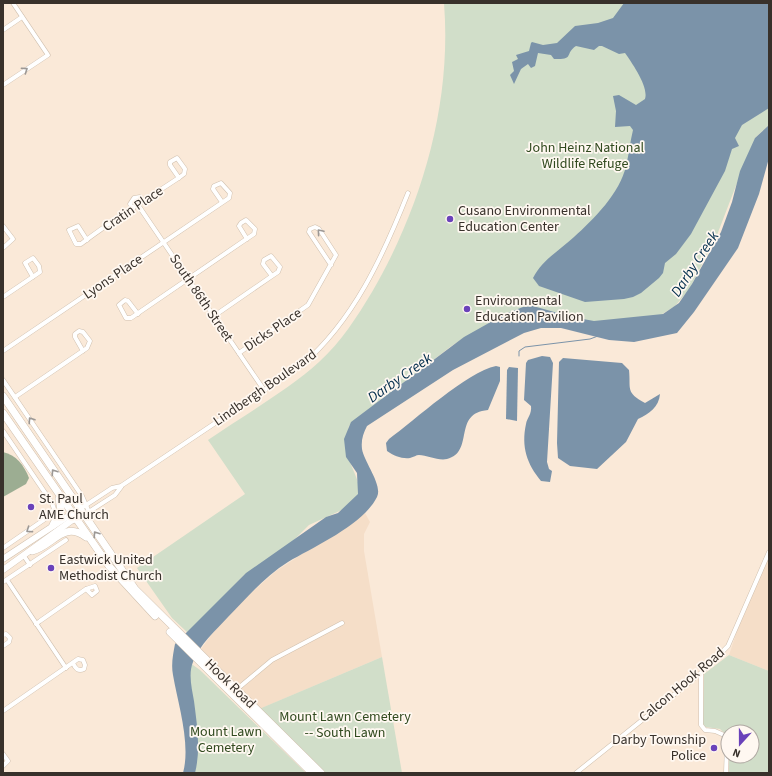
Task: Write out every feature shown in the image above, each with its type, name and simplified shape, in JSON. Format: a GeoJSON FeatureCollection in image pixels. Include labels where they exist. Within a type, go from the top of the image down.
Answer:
{"type":"FeatureCollection","features":[{"type":"Feature","properties":{"kind":"main road"},"geometry":{"type":"LineString","coordinates":[[3,396],[79,509],[87,514],[131,584],[172,631]]}},
{"type":"Feature","properties":{"kind":"main road"},"geometry":{"type":"LineString","coordinates":[[3,413],[73,516],[123,583],[172,631]]}},
{"type":"Feature","properties":{"kind":"main road"},"geometry":{"type":"LineString","coordinates":[[3,418],[12,425]]}},
{"type":"Feature","properties":{"kind":"main road"},"geometry":{"type":"LineString","coordinates":[[53,525],[61,510],[58,494]]}},
{"type":"Feature","properties":{"kind":"main road","name":"Lindbergh Boulevard"},"geometry":{"type":"LineString","coordinates":[[3,570],[32,551],[36,546],[73,516],[79,509]]}},
{"type":"Feature","properties":{"kind":"main road","name":"Lindbergh Boulevard"},"geometry":{"type":"LineString","coordinates":[[3,559],[53,525],[73,516],[87,514]]}},
{"type":"Feature","properties":{"kind":"main road"},"geometry":{"type":"LineString","coordinates":[[32,551],[38,549],[63,533],[70,531],[80,533],[90,539]]}},
{"type":"Feature","properties":{"kind":"main road","name":"Hook Road"},"geometry":{"type":"LineString","coordinates":[[172,631],[234,692],[312,773]]}},
{"type":"Feature","properties":{"kind":"main road","name":"Hook Road"},"geometry":{"type":"LineString","coordinates":[[234,692],[321,773]]}},
{"type":"Feature","properties":{"kind":"street"},"geometry":{"type":"LineString","coordinates":[[3,85],[48,55],[13,3]]}},
{"type":"Feature","properties":{"kind":"street"},"geometry":{"type":"LineString","coordinates":[[3,30],[22,17]]}},
{"type":"Feature","properties":{"kind":"street","name":"Cratin Place"},"geometry":{"type":"LineString","coordinates":[[87,240],[78,226],[70,230],[70,235],[78,245],[87,240],[133,209],[138,204],[179,178],[185,170],[176,158],[170,162],[170,165],[179,178]]}},
{"type":"Feature","properties":{"kind":"street"},"geometry":{"type":"LineString","coordinates":[[221,183],[225,186],[230,195],[229,198],[222,202],[213,189],[214,186],[221,183]]}},
{"type":"Feature","properties":{"kind":"street","name":"Lindbergh Boulevard"},"geometry":{"type":"LineString","coordinates":[[79,509],[112,488],[121,486],[302,365],[320,349],[339,327],[375,267],[388,243],[408,193]]}},
{"type":"Feature","properties":{"kind":"street"},"geometry":{"type":"LineString","coordinates":[[133,209],[130,204],[134,198],[140,197],[143,201]]}},
{"type":"Feature","properties":{"kind":"street","name":"Lyons Place"},"geometry":{"type":"LineString","coordinates":[[3,351],[222,202]]}},
{"type":"Feature","properties":{"kind":"street","name":"South 86th Street"},"geometry":{"type":"LineString","coordinates":[[138,204],[264,390]]}},
{"type":"Feature","properties":{"kind":"street"},"geometry":{"type":"LineString","coordinates":[[138,314],[128,300],[124,300],[119,305],[128,319],[138,314],[247,239],[255,231],[248,220],[245,220],[239,226],[247,239]]}},
{"type":"Feature","properties":{"kind":"street"},"geometry":{"type":"LineString","coordinates":[[3,226],[13,239],[3,246]]}},
{"type":"Feature","properties":{"kind":"street"},"geometry":{"type":"LineString","coordinates":[[315,227],[319,229],[335,253],[331,265],[309,232],[310,229],[315,227]]}},
{"type":"Feature","properties":{"kind":"street"},"geometry":{"type":"LineString","coordinates":[[214,316],[278,272],[280,267],[271,256],[263,262],[272,276]]}},
{"type":"Feature","properties":{"kind":"street"},"geometry":{"type":"LineString","coordinates":[[3,297],[33,277],[40,272],[41,269],[33,258],[25,263],[33,277]]}},
{"type":"Feature","properties":{"kind":"street","name":"Dicks Place"},"geometry":{"type":"LineString","coordinates":[[239,353],[308,305],[331,265]]}},
{"type":"Feature","properties":{"kind":"street"},"geometry":{"type":"LineString","coordinates":[[15,397],[83,351],[90,343],[86,335],[80,331],[75,334],[74,337],[83,351]]}},
{"type":"Feature","properties":{"kind":"street"},"geometry":{"type":"LineString","coordinates":[[3,380],[87,504],[87,514]]}},
{"type":"Feature","properties":{"kind":"street"},"geometry":{"type":"LineString","coordinates":[[3,431],[52,503],[53,512],[3,548]]}},
{"type":"Feature","properties":{"kind":"street","name":"Lindbergh Boulevard"},"geometry":{"type":"LineString","coordinates":[[87,514],[115,495],[121,486]]}},
{"type":"Feature","properties":{"kind":"street"},"geometry":{"type":"LineString","coordinates":[[66,540],[5,581],[66,668]]}},
{"type":"Feature","properties":{"kind":"street","name":"Calcon Hook Road"},"geometry":{"type":"LineString","coordinates":[[576,773],[701,673],[728,646],[769,552]]}},
{"type":"Feature","properties":{"kind":"street"},"geometry":{"type":"LineString","coordinates":[[24,556],[30,565]]}},
{"type":"Feature","properties":{"kind":"street"},"geometry":{"type":"LineString","coordinates":[[36,624],[86,589]]}},
{"type":"Feature","properties":{"kind":"street"},"geometry":{"type":"LineString","coordinates":[[234,692],[272,660],[342,623]]}},
{"type":"Feature","properties":{"kind":"street"},"geometry":{"type":"LineString","coordinates":[[3,635],[8,634],[10,638],[9,642],[3,645]]}},
{"type":"Feature","properties":{"kind":"street"},"geometry":{"type":"LineString","coordinates":[[3,711],[72,663]]}},
{"type":"Feature","properties":{"kind":"street"},"geometry":{"type":"LineString","coordinates":[[701,673],[700,725],[705,730],[724,734],[727,743],[726,773]]}},
{"type":"Feature","properties":{"kind":"street"},"geometry":{"type":"LineString","coordinates":[[3,754],[8,761],[3,766]]}},
{"type":"Feature","properties":{"kind":"shaded area"},"geometry":{"type":"Polygon","coordinates":[[[365,513],[370,522],[364,534],[364,551],[382,657],[257,710],[201,649],[217,627],[244,599],[276,571],[365,513]]]}},
{"type":"Feature","properties":{"kind":"shaded area"},"geometry":{"type":"Polygon","coordinates":[[[769,549],[769,671],[729,655],[747,601],[769,549]]]}},
{"type":"Feature","properties":{"kind":"green space","name":"John Heinz National Wildlife Refuge"},"geometry":{"type":"Polygon","coordinates":[[[444,3],[769,3],[769,125],[756,137],[717,235],[689,290],[675,306],[656,318],[630,324],[574,320],[465,337],[450,347],[349,426],[347,437],[348,454],[361,493],[344,509],[309,525],[285,549],[244,575],[188,633],[172,618],[137,568],[245,494],[208,440],[279,393],[307,373],[319,362],[341,338],[354,320],[372,292],[390,259],[419,189],[430,153],[438,116],[443,78],[445,41],[444,3]]]}},
{"type":"Feature","properties":{"kind":"green space"},"geometry":{"type":"Polygon","coordinates":[[[3,452],[8,453],[19,461],[29,478],[26,484],[3,497],[3,452]]]}},
{"type":"Feature","properties":{"kind":"green space"},"geometry":{"type":"Polygon","coordinates":[[[729,655],[769,671],[769,773],[729,773],[729,764],[760,764],[760,724],[720,724],[720,729],[705,727],[703,724],[704,674],[729,655]]]}},
{"type":"Feature","properties":{"kind":"green space","name":"Mount Lawn Cemetery -- South Lawn"},"geometry":{"type":"Polygon","coordinates":[[[382,657],[402,773],[324,773],[259,709],[382,657]]]}},
{"type":"Feature","properties":{"kind":"green space","name":"Mount Lawn Cemetery"},"geometry":{"type":"Polygon","coordinates":[[[183,658],[200,670],[306,773],[190,773],[183,658]]]}},
{"type":"Feature","properties":{"kind":"water"},"geometry":{"type":"Polygon","coordinates":[[[624,3],[769,3],[769,108],[742,125],[735,138],[739,146],[732,149],[725,171],[691,234],[676,254],[665,263],[663,273],[659,278],[641,293],[633,297],[585,302],[539,286],[533,278],[546,260],[574,237],[598,214],[618,186],[626,166],[633,130],[630,126],[615,127],[616,111],[613,96],[619,95],[636,105],[645,99],[645,88],[639,75],[625,53],[619,54],[602,46],[599,46],[594,50],[576,46],[565,59],[554,59],[551,55],[538,53],[535,66],[531,68],[528,64],[521,69],[514,84],[510,75],[514,71],[512,62],[518,59],[516,55],[529,51],[532,42],[543,45],[557,43],[575,26],[598,23],[613,18],[624,3]]]}},
{"type":"Feature","properties":{"kind":"water"},"geometry":{"type":"Polygon","coordinates":[[[769,125],[769,158],[759,194],[738,248],[694,312],[677,333],[634,342],[609,340],[561,328],[541,328],[524,333],[453,370],[367,426],[364,432],[362,449],[375,480],[378,492],[377,497],[370,507],[350,526],[288,562],[271,574],[213,632],[199,650],[192,667],[191,676],[191,687],[197,728],[197,764],[195,773],[183,773],[186,750],[185,737],[172,667],[175,644],[246,573],[326,517],[338,513],[358,494],[357,473],[346,457],[344,439],[351,422],[464,337],[505,314],[523,307],[533,306],[572,317],[594,321],[663,314],[679,303],[692,284],[721,232],[732,202],[740,171],[755,138],[769,125]]]}},
{"type":"Feature","properties":{"kind":"water"},"geometry":{"type":"Polygon","coordinates":[[[542,356],[550,357],[553,363],[547,462],[549,469],[552,471],[550,482],[541,481],[536,475],[526,455],[524,440],[526,424],[531,409],[531,406],[524,400],[526,363],[528,360],[542,356]]]}},
{"type":"Feature","properties":{"kind":"water"},"geometry":{"type":"Polygon","coordinates":[[[563,358],[622,363],[629,370],[630,390],[634,396],[645,403],[660,394],[658,403],[653,410],[638,419],[626,442],[597,469],[570,466],[558,458],[559,362],[563,358]]]}},
{"type":"Feature","properties":{"kind":"water"},"geometry":{"type":"Polygon","coordinates":[[[496,366],[500,367],[500,381],[488,410],[477,413],[470,418],[460,449],[455,455],[447,459],[436,459],[419,455],[404,458],[395,456],[387,451],[386,443],[389,439],[441,398],[471,377],[496,366]]]}},
{"type":"Feature","properties":{"kind":"water"},"geometry":{"type":"Polygon","coordinates":[[[509,367],[518,368],[517,421],[506,419],[507,370],[509,367]]]}},
{"type":"Feature","properties":{"kind":"waterway"},"geometry":{"type":"LineString","coordinates":[[519,356],[519,351],[525,347],[590,339],[598,336]]}},
{"type":"Feature","properties":{"kind":"place","name":"Cusano Environmental Education Center"},"geometry":{"type":"Point","coordinates":[450,219]}},
{"type":"Feature","properties":{"kind":"place","name":"Environmental Education Pavilion"},"geometry":{"type":"Point","coordinates":[467,309]}},
{"type":"Feature","properties":{"kind":"place","name":"St. Paul AME Church"},"geometry":{"type":"Point","coordinates":[31,507]}},
{"type":"Feature","properties":{"kind":"place","name":"Eastwick United Methodist Church"},"geometry":{"type":"Point","coordinates":[51,568]}},
{"type":"Feature","properties":{"kind":"place","name":"Darby Township Police"},"geometry":{"type":"Point","coordinates":[714,748]}},
{"type":"Feature","properties":{"kind":"water label","name":"Darby Creek"},"geometry":{"type":"Point","coordinates":[695,264]}},
{"type":"Feature","properties":{"kind":"water label","name":"Darby Creek"},"geometry":{"type":"Point","coordinates":[400,378]}}]}
